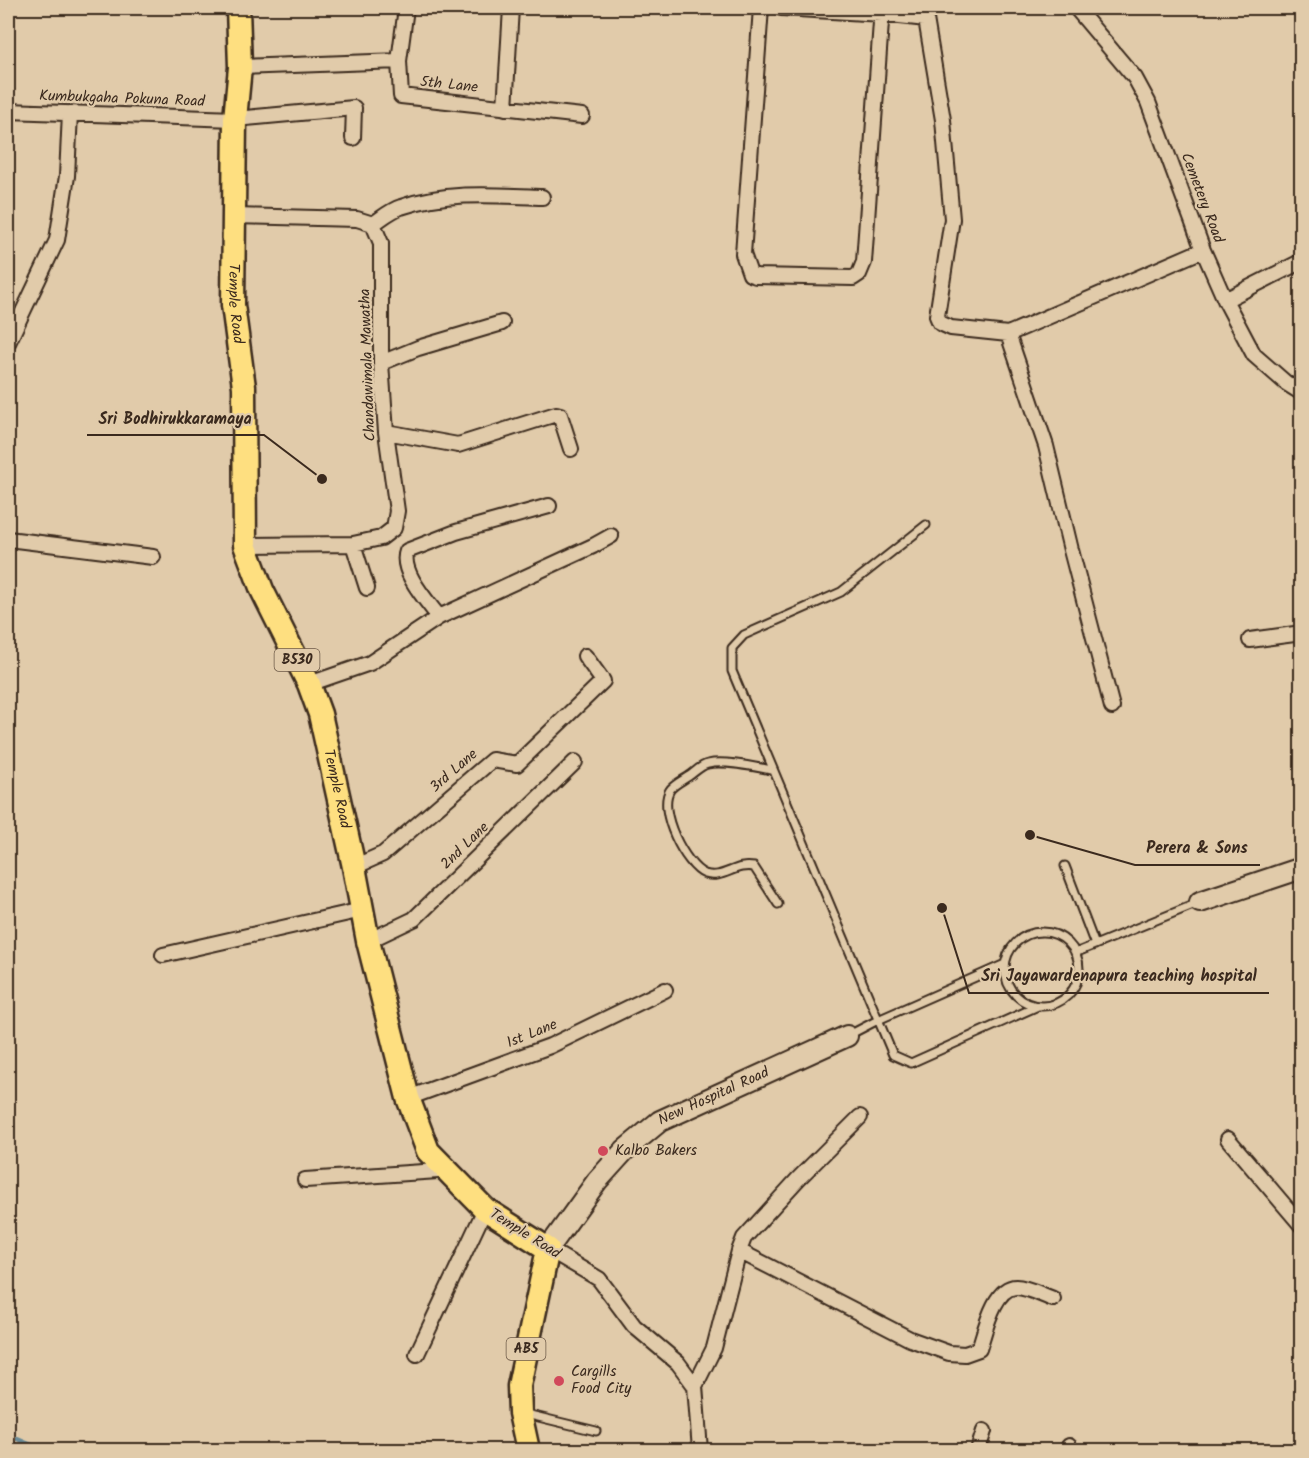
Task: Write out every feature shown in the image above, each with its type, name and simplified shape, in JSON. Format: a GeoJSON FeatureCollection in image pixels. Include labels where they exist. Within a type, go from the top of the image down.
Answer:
{"type":"FeatureCollection","features":[{"type":"Feature","properties":{"kind":"main road","name":"Temple Road"},"geometry":{"type":"LineString","coordinates":[[238,8],[240,67],[235,119],[233,305],[244,387],[244,545],[262,590],[309,684],[320,714],[368,941],[408,1098],[428,1151],[485,1209],[548,1249]]}},
{"type":"Feature","properties":{"kind":"main road","name":"New Hospital Road"},"geometry":{"type":"LineString","coordinates":[[528,1450],[520,1413],[519,1386],[548,1249]]}},
{"type":"Feature","properties":{"kind":"street","name":"5th Lane"},"geometry":{"type":"LineString","coordinates":[[406,8],[399,61],[401,96],[582,116]]}},
{"type":"Feature","properties":{"kind":"street"},"geometry":{"type":"LineString","coordinates":[[505,108],[511,8]]}},
{"type":"Feature","properties":{"kind":"street"},"geometry":{"type":"LineString","coordinates":[[761,8],[744,254],[750,274],[756,276],[853,278],[860,274],[864,262],[882,11]]}},
{"type":"Feature","properties":{"kind":"street"},"geometry":{"type":"LineString","coordinates":[[781,8],[927,13],[943,120],[952,219],[937,316],[940,323],[951,328],[1008,334],[1203,250]]}},
{"type":"Feature","properties":{"kind":"street","name":"Cemetery Road"},"geometry":{"type":"LineString","coordinates":[[1076,8],[1135,78],[1148,102],[1203,250],[1225,300],[1254,355],[1286,383],[1302,393]]}},
{"type":"Feature","properties":{"kind":"street"},"geometry":{"type":"LineString","coordinates":[[240,67],[399,61]]}},
{"type":"Feature","properties":{"kind":"street","name":"Kumbukgaha Pokuna Road"},"geometry":{"type":"LineString","coordinates":[[8,111],[235,119],[354,108],[353,138]]}},
{"type":"Feature","properties":{"kind":"street"},"geometry":{"type":"LineString","coordinates":[[8,343],[57,240],[68,176],[70,113]]}},
{"type":"Feature","properties":{"kind":"street"},"geometry":{"type":"LineString","coordinates":[[234,216],[357,219],[373,224],[399,207],[433,199],[474,194],[542,197]]}},
{"type":"Feature","properties":{"kind":"street","name":"Chandawimala Mawatha"},"geometry":{"type":"LineString","coordinates":[[244,545],[353,544],[381,538],[394,528],[397,511],[386,432],[381,363],[381,243],[373,224]]}},
{"type":"Feature","properties":{"kind":"street"},"geometry":{"type":"LineString","coordinates":[[1225,300],[1302,261]]}},
{"type":"Feature","properties":{"kind":"street"},"geometry":{"type":"LineString","coordinates":[[381,363],[418,348],[502,322]]}},
{"type":"Feature","properties":{"kind":"street"},"geometry":{"type":"LineString","coordinates":[[1008,334],[1046,446],[1112,707]]}},
{"type":"Feature","properties":{"kind":"street"},"geometry":{"type":"LineString","coordinates":[[386,432],[459,445],[556,414],[560,415],[571,449]]}},
{"type":"Feature","properties":{"kind":"street"},"geometry":{"type":"LineString","coordinates":[[439,617],[411,578],[404,557],[407,550],[456,532],[549,506]]}},
{"type":"Feature","properties":{"kind":"street"},"geometry":{"type":"LineString","coordinates":[[309,684],[370,663],[439,617],[611,536]]}},
{"type":"Feature","properties":{"kind":"street"},"geometry":{"type":"LineString","coordinates":[[8,539],[153,557]]}},
{"type":"Feature","properties":{"kind":"street"},"geometry":{"type":"LineString","coordinates":[[353,544],[367,588]]}},
{"type":"Feature","properties":{"kind":"street"},"geometry":{"type":"LineString","coordinates":[[1250,640],[1302,633]]}},
{"type":"Feature","properties":{"kind":"street","name":"3rd Lane"},"geometry":{"type":"LineString","coordinates":[[354,867],[383,854],[492,760],[517,764],[603,681],[585,656]]}},
{"type":"Feature","properties":{"kind":"street","name":"2nd Lane"},"geometry":{"type":"LineString","coordinates":[[368,941],[414,919],[575,762]]}},
{"type":"Feature","properties":{"kind":"street"},"geometry":{"type":"LineString","coordinates":[[1200,902],[1302,868]]}},
{"type":"Feature","properties":{"kind":"street"},"geometry":{"type":"LineString","coordinates":[[163,956],[362,910]]}},
{"type":"Feature","properties":{"kind":"street","name":"1st Lane"},"geometry":{"type":"LineString","coordinates":[[408,1098],[550,1046],[665,990]]}},
{"type":"Feature","properties":{"kind":"street","name":"New Hospital Road"},"geometry":{"type":"LineString","coordinates":[[548,1249],[597,1181],[625,1150],[660,1121],[847,1036]]}},
{"type":"Feature","properties":{"kind":"street"},"geometry":{"type":"LineString","coordinates":[[700,1450],[695,1386],[714,1348],[744,1239],[798,1179],[860,1117]]}},
{"type":"Feature","properties":{"kind":"street"},"geometry":{"type":"LineString","coordinates":[[1228,1139],[1302,1226]]}},
{"type":"Feature","properties":{"kind":"street"},"geometry":{"type":"LineString","coordinates":[[305,1180],[438,1171],[442,1167]]}},
{"type":"Feature","properties":{"kind":"street"},"geometry":{"type":"LineString","coordinates":[[417,1354],[485,1209]]}},
{"type":"Feature","properties":{"kind":"street","name":"Temple Road"},"geometry":{"type":"LineString","coordinates":[[548,1249],[599,1279],[634,1326],[678,1363],[695,1386]]}},
{"type":"Feature","properties":{"kind":"street"},"geometry":{"type":"LineString","coordinates":[[739,1251],[910,1339],[949,1353],[965,1354],[979,1349],[997,1298],[1006,1289],[1018,1286],[1053,1299]]}},
{"type":"Feature","properties":{"kind":"street"},"geometry":{"type":"LineString","coordinates":[[978,1450],[984,1431]]}},
{"type":"Feature","properties":{"kind":"lane"},"geometry":{"type":"LineString","coordinates":[[926,525],[841,592],[744,634],[732,648],[732,671],[893,1055],[911,1063],[1038,1006]]}},
{"type":"Feature","properties":{"kind":"lane"},"geometry":{"type":"LineString","coordinates":[[772,770],[737,765],[706,764],[670,790],[666,805],[674,835],[688,861],[705,874],[720,875],[743,865],[754,867],[778,904]]}},
{"type":"Feature","properties":{"kind":"lane"},"geometry":{"type":"LineString","coordinates":[[1065,866],[1095,945]]}},
{"type":"Feature","properties":{"kind":"lane"},"geometry":{"type":"LineString","coordinates":[[1075,953],[1200,902]]}},
{"type":"Feature","properties":{"kind":"lane"},"geometry":{"type":"LineString","coordinates":[[1036,932],[1048,932],[1069,943],[1079,964],[1079,975],[1075,986],[1060,1002],[1049,1006],[1038,1006],[1026,1003],[1016,996],[1005,976],[1005,964],[1008,952],[1015,943],[1036,932]]}},
{"type":"Feature","properties":{"kind":"lane"},"geometry":{"type":"LineString","coordinates":[[847,1036],[1005,964]]}},
{"type":"Feature","properties":{"kind":"lane"},"geometry":{"type":"LineString","coordinates":[[520,1413],[596,1431]]}},
{"type":"Feature","properties":{"kind":"waterway"},"geometry":{"type":"LineString","coordinates":[[8,1435],[43,1450]]}},
{"type":"Feature","properties":{"kind":"place","name":"Sri Bodhirukkaramaya"},"geometry":{"type":"Point","coordinates":[322,479]}},
{"type":"Feature","properties":{"kind":"place","name":"Perera & Sons"},"geometry":{"type":"Point","coordinates":[1030,835]}},
{"type":"Feature","properties":{"kind":"place","name":"Sri Jayawardenapura teaching hospital"},"geometry":{"type":"Point","coordinates":[942,908]}},
{"type":"Feature","properties":{"kind":"place","name":"Kalbo Bakers"},"geometry":{"type":"Point","coordinates":[603,1151]}},
{"type":"Feature","properties":{"kind":"place","name":"Cargills Food City"},"geometry":{"type":"Point","coordinates":[559,1381]}}]}
